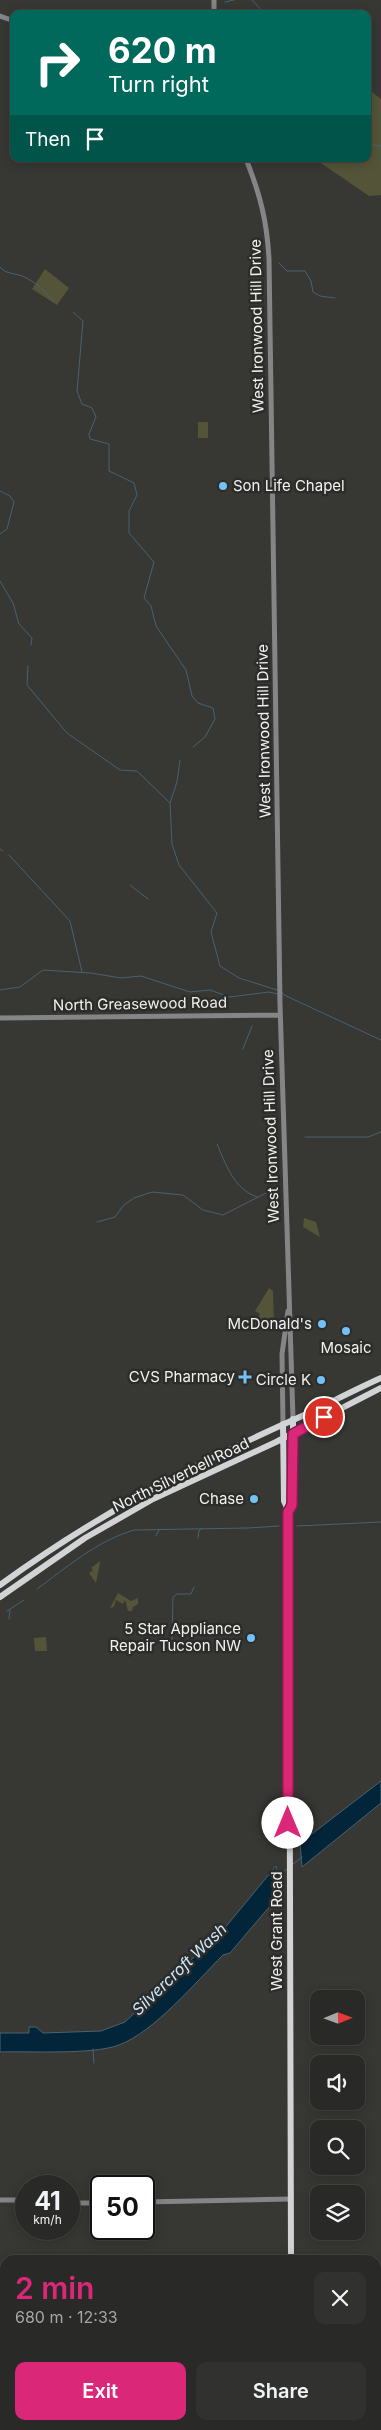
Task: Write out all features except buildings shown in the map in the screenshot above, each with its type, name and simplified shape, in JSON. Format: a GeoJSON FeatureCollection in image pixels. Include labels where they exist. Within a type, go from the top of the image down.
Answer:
{"type":"FeatureCollection","features":[{"type":"Feature","properties":{"kind":"main road","name":"North Silverbell Road"},"geometry":{"type":"LineString","coordinates":[[0,1585],[80,1530],[176,1475],[381,1378]]}},
{"type":"Feature","properties":{"kind":"main road"},"geometry":{"type":"LineString","coordinates":[[364,1397],[366,1390],[381,1383]]}},
{"type":"Feature","properties":{"kind":"main road","name":"North Silverbell Road"},"geometry":{"type":"LineString","coordinates":[[0,1597],[85,1538],[153,1499],[283,1439],[381,1388]]}},
{"type":"Feature","properties":{"kind":"main road","name":"West Grant Road"},"geometry":{"type":"LineString","coordinates":[[288,1512],[292,1505],[293,1419]]}},
{"type":"Feature","properties":{"kind":"main road","name":"West Grant Road"},"geometry":{"type":"LineString","coordinates":[[283,1424],[284,1501],[288,1512],[291,2255]]}},
{"type":"Feature","properties":{"kind":"main road"},"geometry":{"type":"LineString","coordinates":[[176,1475],[182,1486]]}},
{"type":"Feature","properties":{"kind":"street","name":"West Ironwood Hill Drive"},"geometry":{"type":"LineString","coordinates":[[247,162],[262,200],[269,259],[279,983],[293,1419]]}},
{"type":"Feature","properties":{"kind":"street","name":"North Greasewood Road"},"geometry":{"type":"LineString","coordinates":[[0,1018],[280,1015]]}},
{"type":"Feature","properties":{"kind":"street","name":"West Ironwood Hill Drive"},"geometry":{"type":"LineString","coordinates":[[283,1424],[282,1354],[288,1305]]}},
{"type":"Feature","properties":{"kind":"street"},"geometry":{"type":"LineString","coordinates":[[155,2202],[291,2199]]}},
{"type":"Feature","properties":{"kind":"street"},"geometry":{"type":"LineString","coordinates":[[0,2200],[15,2200]]}},
{"type":"Feature","properties":{"kind":"green space"},"geometry":{"type":"Polygon","coordinates":[[[371,91],[381,99],[381,195],[369,196],[319,162],[371,162],[371,91]]]}},
{"type":"Feature","properties":{"kind":"green space"},"geometry":{"type":"Polygon","coordinates":[[[45,269],[69,288],[57,305],[32,289],[45,269]]]}},
{"type":"Feature","properties":{"kind":"green space"},"geometry":{"type":"Polygon","coordinates":[[[198,422],[208,422],[208,438],[198,438],[198,422]]]}},
{"type":"Feature","properties":{"kind":"green space"},"geometry":{"type":"Polygon","coordinates":[[[304,1218],[316,1222],[320,1237],[303,1227],[304,1218]]]}},
{"type":"Feature","properties":{"kind":"green space"},"geometry":{"type":"Polygon","coordinates":[[[269,1288],[273,1291],[274,1327],[252,1327],[260,1314],[255,1311],[269,1288]]]}},
{"type":"Feature","properties":{"kind":"green space"},"geometry":{"type":"Polygon","coordinates":[[[100,1561],[96,1583],[89,1573],[93,1570],[91,1568],[100,1561]]]}},
{"type":"Feature","properties":{"kind":"green space"},"geometry":{"type":"Polygon","coordinates":[[[118,1593],[131,1601],[138,1598],[138,1604],[133,1607],[132,1611],[128,1611],[125,1600],[123,1604],[116,1600],[114,1607],[110,1608],[118,1593]]]}},
{"type":"Feature","properties":{"kind":"green space"},"geometry":{"type":"Polygon","coordinates":[[[46,1637],[47,1651],[35,1651],[34,1638],[46,1637]]]}},
{"type":"Feature","properties":{"kind":"water"},"geometry":{"type":"Polygon","coordinates":[[[381,1781],[381,1803],[302,1867],[300,1843],[381,1781]]]}},
{"type":"Feature","properties":{"kind":"water"},"geometry":{"type":"Polygon","coordinates":[[[276,1866],[278,1893],[270,1906],[230,1953],[223,1955],[160,2018],[132,2039],[119,2045],[93,2050],[0,2052],[0,2033],[29,2033],[29,2027],[36,2027],[43,2033],[101,2031],[125,2022],[223,1930],[276,1866]]]}},
{"type":"Feature","properties":{"kind":"waterway"},"geometry":{"type":"LineString","coordinates":[[225,2],[234,0]]}},
{"type":"Feature","properties":{"kind":"waterway"},"geometry":{"type":"LineString","coordinates":[[252,0],[261,10]]}},
{"type":"Feature","properties":{"kind":"waterway"},"geometry":{"type":"LineString","coordinates":[[371,145],[381,146]]}},
{"type":"Feature","properties":{"kind":"waterway"},"geometry":{"type":"LineString","coordinates":[[279,263],[287,271],[305,271],[311,281],[313,292],[320,296],[335,298]]}},
{"type":"Feature","properties":{"kind":"waterway"},"geometry":{"type":"LineString","coordinates":[[0,267],[7,272],[32,281],[54,302]]}},
{"type":"Feature","properties":{"kind":"waterway"},"geometry":{"type":"LineString","coordinates":[[73,312],[83,321],[77,391],[82,404],[92,408],[96,417],[89,434],[90,439],[109,444],[109,471],[134,483],[137,495],[129,511],[129,533],[154,562],[144,598],[151,606],[156,626],[186,670],[192,696],[198,703],[213,708],[215,719],[205,737],[193,747]]}},
{"type":"Feature","properties":{"kind":"waterway"},"geometry":{"type":"LineString","coordinates":[[0,491],[10,496],[14,502],[7,529],[0,534]]}},
{"type":"Feature","properties":{"kind":"waterway"},"geometry":{"type":"LineString","coordinates":[[0,581],[13,603],[19,624],[32,638],[31,645]]}},
{"type":"Feature","properties":{"kind":"waterway"},"geometry":{"type":"LineString","coordinates":[[28,666],[27,685],[67,733],[120,770],[137,771],[170,803],[172,844],[179,865],[217,913],[211,932],[220,966],[239,978],[277,990]]}},
{"type":"Feature","properties":{"kind":"waterway"},"geometry":{"type":"LineString","coordinates":[[170,803],[177,782],[180,760]]}},
{"type":"Feature","properties":{"kind":"waterway"},"geometry":{"type":"LineString","coordinates":[[9,855],[70,921],[82,972]]}},
{"type":"Feature","properties":{"kind":"waterway"},"geometry":{"type":"LineString","coordinates":[[130,885],[148,899]]}},
{"type":"Feature","properties":{"kind":"waterway"},"geometry":{"type":"LineString","coordinates":[[0,990],[20,987],[43,970],[91,973],[121,978],[141,976],[190,992],[210,990],[230,997],[269,992],[278,994]]}},
{"type":"Feature","properties":{"kind":"waterway"},"geometry":{"type":"LineString","coordinates":[[281,991],[284,995]]}},
{"type":"Feature","properties":{"kind":"waterway"},"geometry":{"type":"LineString","coordinates":[[284,995],[381,1040]]}},
{"type":"Feature","properties":{"kind":"waterway"},"geometry":{"type":"LineString","coordinates":[[243,1049],[252,1026]]}},
{"type":"Feature","properties":{"kind":"waterway"},"geometry":{"type":"LineString","coordinates":[[305,1137],[368,1137],[381,1132]]}},
{"type":"Feature","properties":{"kind":"waterway"},"geometry":{"type":"LineString","coordinates":[[217,1144],[237,1182],[242,1188],[257,1197]]}},
{"type":"Feature","properties":{"kind":"waterway"},"geometry":{"type":"LineString","coordinates":[[97,1222],[115,1217],[124,1205],[134,1198],[152,1192],[183,1195],[203,1210],[223,1215],[272,1190]]}},
{"type":"Feature","properties":{"kind":"waterway"},"geometry":{"type":"LineString","coordinates":[[297,1526],[381,1522]]}},
{"type":"Feature","properties":{"kind":"waterway"},"geometry":{"type":"LineString","coordinates":[[37,1589],[95,1548],[134,1530],[279,1526]]}},
{"type":"Feature","properties":{"kind":"waterway"},"geometry":{"type":"LineString","coordinates":[[198,1538],[199,1531],[202,1528]]}},
{"type":"Feature","properties":{"kind":"waterway"},"geometry":{"type":"LineString","coordinates":[[156,1536],[159,1530]]}},
{"type":"Feature","properties":{"kind":"waterway"},"geometry":{"type":"LineString","coordinates":[[172,1640],[173,1597],[177,1594],[191,1594],[194,1587]]}},
{"type":"Feature","properties":{"kind":"waterway"},"geometry":{"type":"LineString","coordinates":[[7,1611],[24,1600]]}},
{"type":"Feature","properties":{"kind":"waterway"},"geometry":{"type":"LineString","coordinates":[[9,1619],[10,1610]]}},
{"type":"Feature","properties":{"kind":"waterway","name":"Silvercroft Wash"},"geometry":{"type":"LineString","coordinates":[[293,1864],[302,1857]]}},
{"type":"Feature","properties":{"kind":"waterway","name":"Silvercroft Wash"},"geometry":{"type":"LineString","coordinates":[[276,1878],[288,1868]]}},
{"type":"Feature","properties":{"kind":"waterway"},"geometry":{"type":"LineString","coordinates":[[93,2049],[94,2063]]}},
{"type":"Feature","properties":{"kind":"place","name":"Son Life Chapel"},"geometry":{"type":"Point","coordinates":[223,486]}},
{"type":"Feature","properties":{"kind":"place","name":"McDonald's"},"geometry":{"type":"Point","coordinates":[322,1324]}},
{"type":"Feature","properties":{"kind":"place","name":"Mosaic"},"geometry":{"type":"Point","coordinates":[346,1331]}},
{"type":"Feature","properties":{"kind":"place","name":"CVS Pharmacy"},"geometry":{"type":"Point","coordinates":[245,1377]}},
{"type":"Feature","properties":{"kind":"place","name":"Circle K"},"geometry":{"type":"Point","coordinates":[321,1380]}},
{"type":"Feature","properties":{"kind":"place","name":"Chase"},"geometry":{"type":"Point","coordinates":[254,1499]}},
{"type":"Feature","properties":{"kind":"place","name":"5 Star Appliance Repair Tucson NW"},"geometry":{"type":"Point","coordinates":[251,1638]}},
{"type":"Feature","properties":{"kind":"route"},"geometry":{"type":"LineString","coordinates":[[288,1823],[288,1512],[292,1505],[292,1442],[293,1434],[324,1417]]}}]}
